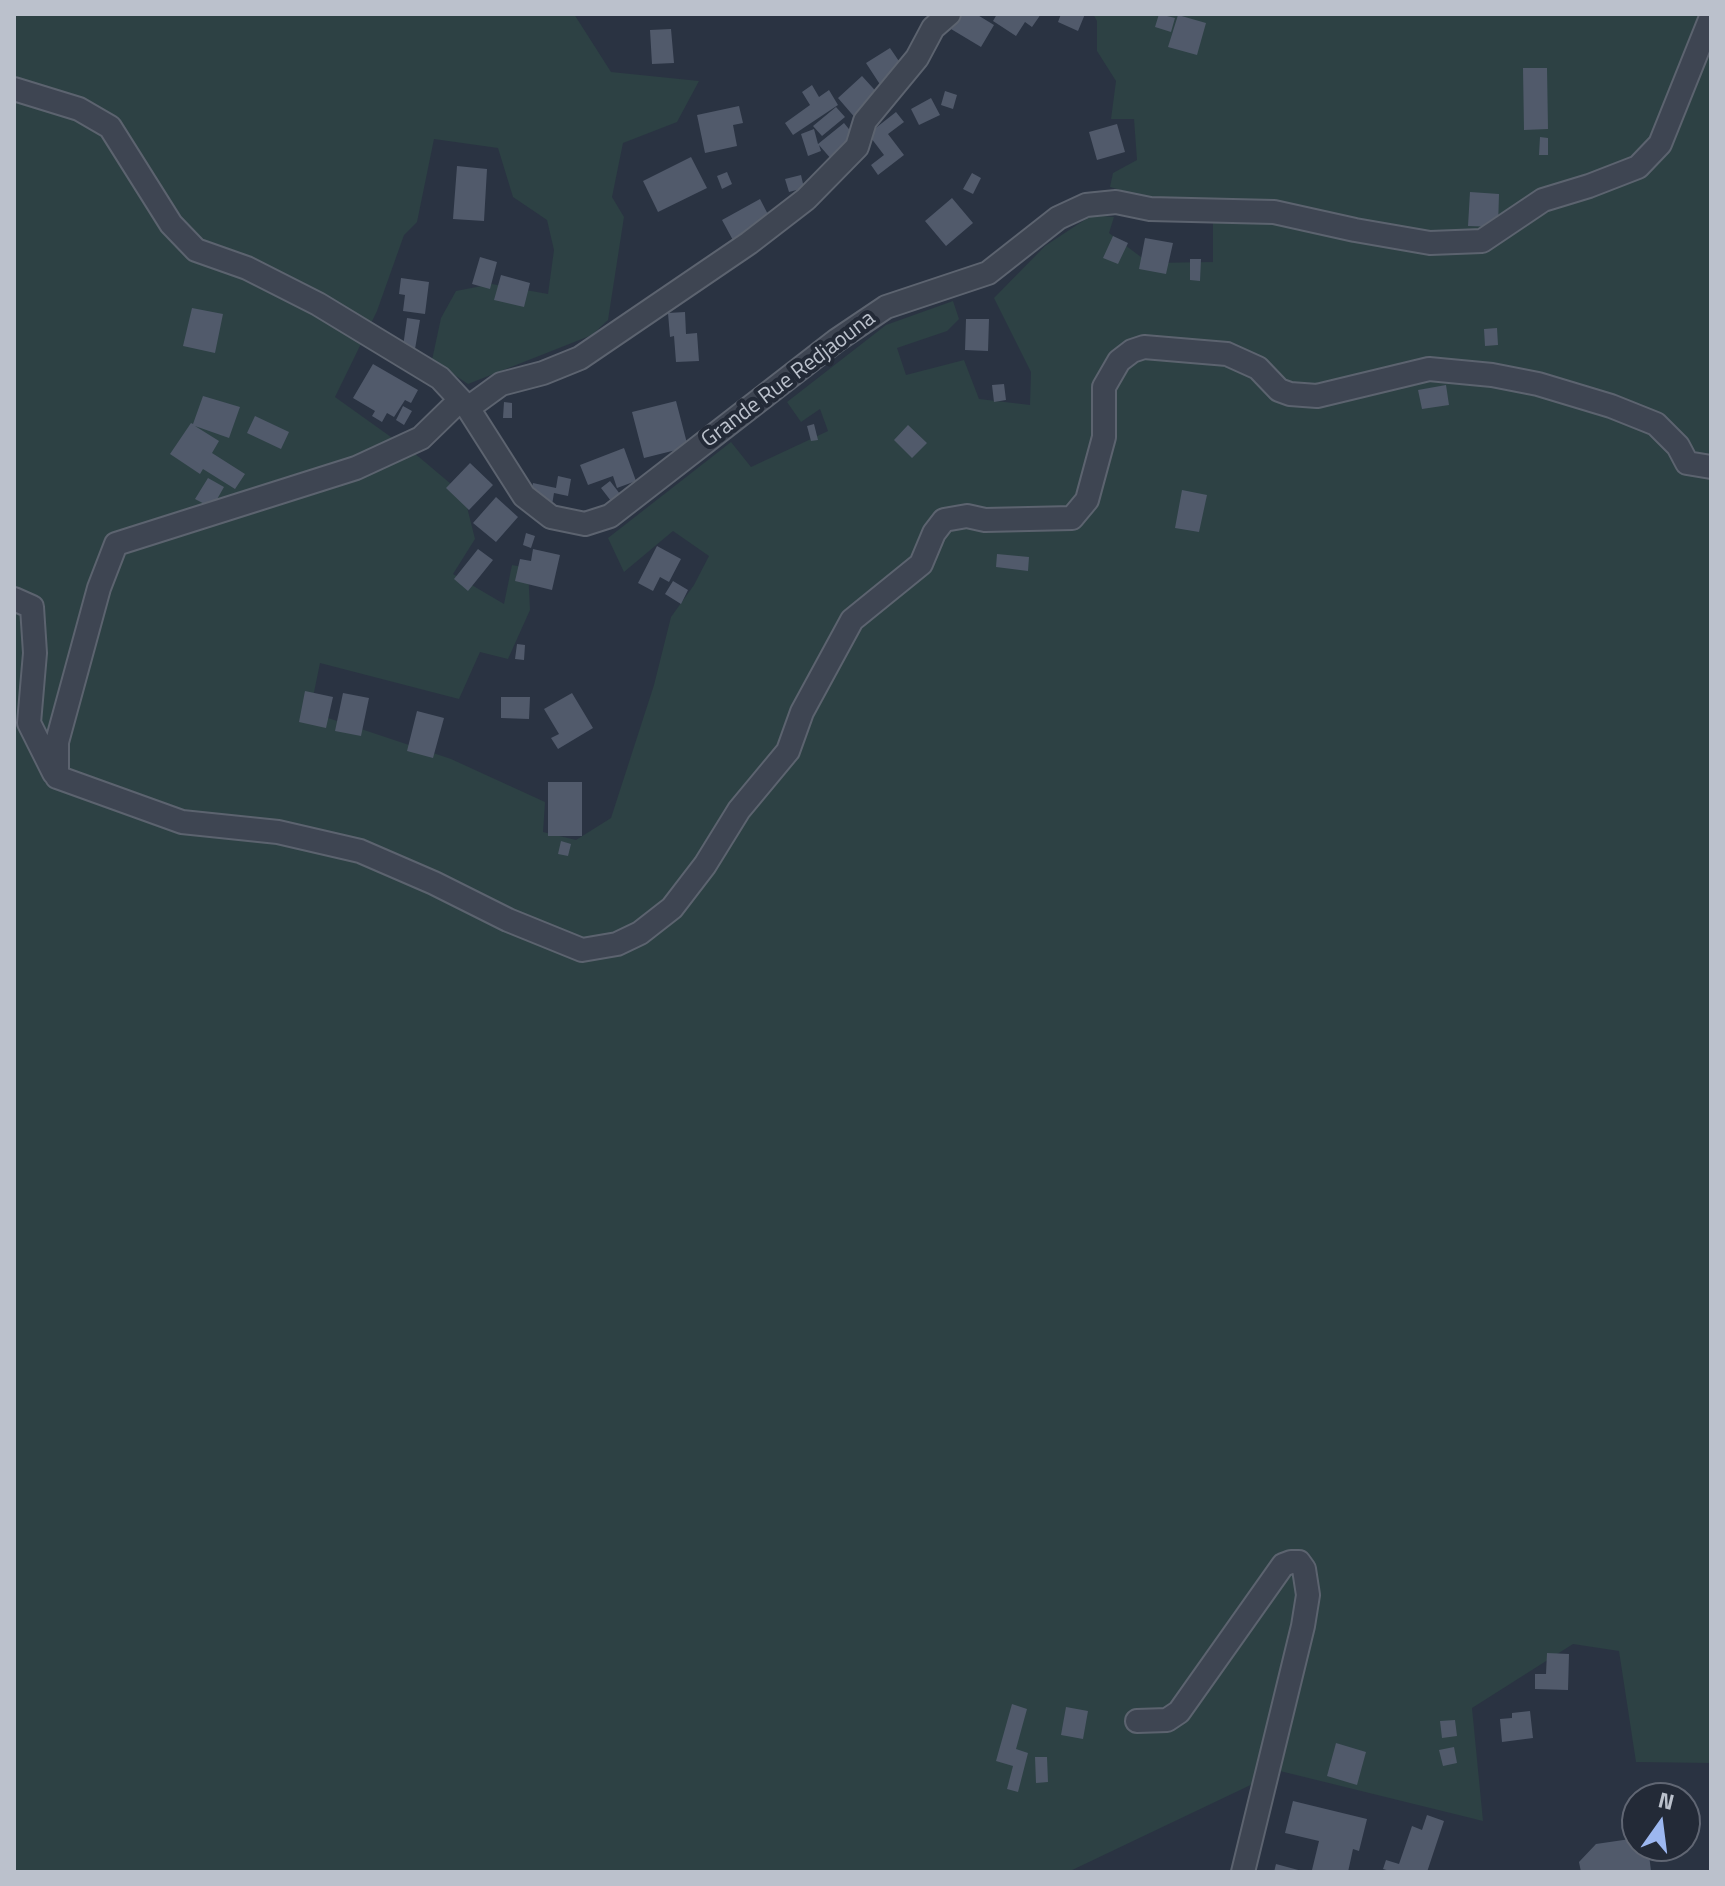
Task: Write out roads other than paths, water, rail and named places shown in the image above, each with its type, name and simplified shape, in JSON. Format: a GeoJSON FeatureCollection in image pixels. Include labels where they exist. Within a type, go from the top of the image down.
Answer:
{"type":"FeatureCollection","features":[{"type":"Feature","properties":{"kind":"street"},"geometry":{"type":"LineString","coordinates":[[57,777],[57,742],[103,576],[116,544],[356,468],[421,438],[464,404],[501,384],[543,373],[580,358],[749,243],[806,199],[857,147],[865,121],[917,58],[933,28],[949,14]]}},
{"type":"Feature","properties":{"kind":"street","name":"Grande Rue Redjaouna"},"geometry":{"type":"LineString","coordinates":[[14,89],[79,109],[110,127],[171,224],[196,250],[247,268],[318,304],[440,378],[464,404],[524,496],[551,517],[585,524],[610,516],[837,340],[886,307],[988,273],[1058,218],[1086,205],[1116,202],[1150,209],[1274,212],[1430,243],[1482,241],[1543,200],[1638,167],[1660,144],[1711,17]]}},
{"type":"Feature","properties":{"kind":"street"},"geometry":{"type":"LineString","coordinates":[[14,599],[32,607],[35,653],[29,723],[57,777],[182,822],[278,832],[360,851],[508,920],[582,950],[617,944],[640,933],[672,908],[705,865],[739,810],[788,751],[802,712],[852,620],[921,564],[934,533],[944,520],[967,516],[985,520],[1072,518],[1087,500],[1104,437],[1104,387],[1119,361],[1132,351],[1144,347],[1227,354],[1258,368],[1279,390],[1290,394],[1317,396],[1429,369],[1538,384],[1611,406],[1656,424],[1678,446],[1687,463],[1711,467]]}},
{"type":"Feature","properties":{"kind":"street"},"geometry":{"type":"LineString","coordinates":[[1137,1721],[1167,1720],[1179,1712],[1283,1565],[1299,1562],[1304,1569],[1308,1595],[1243,1872]]}}]}
